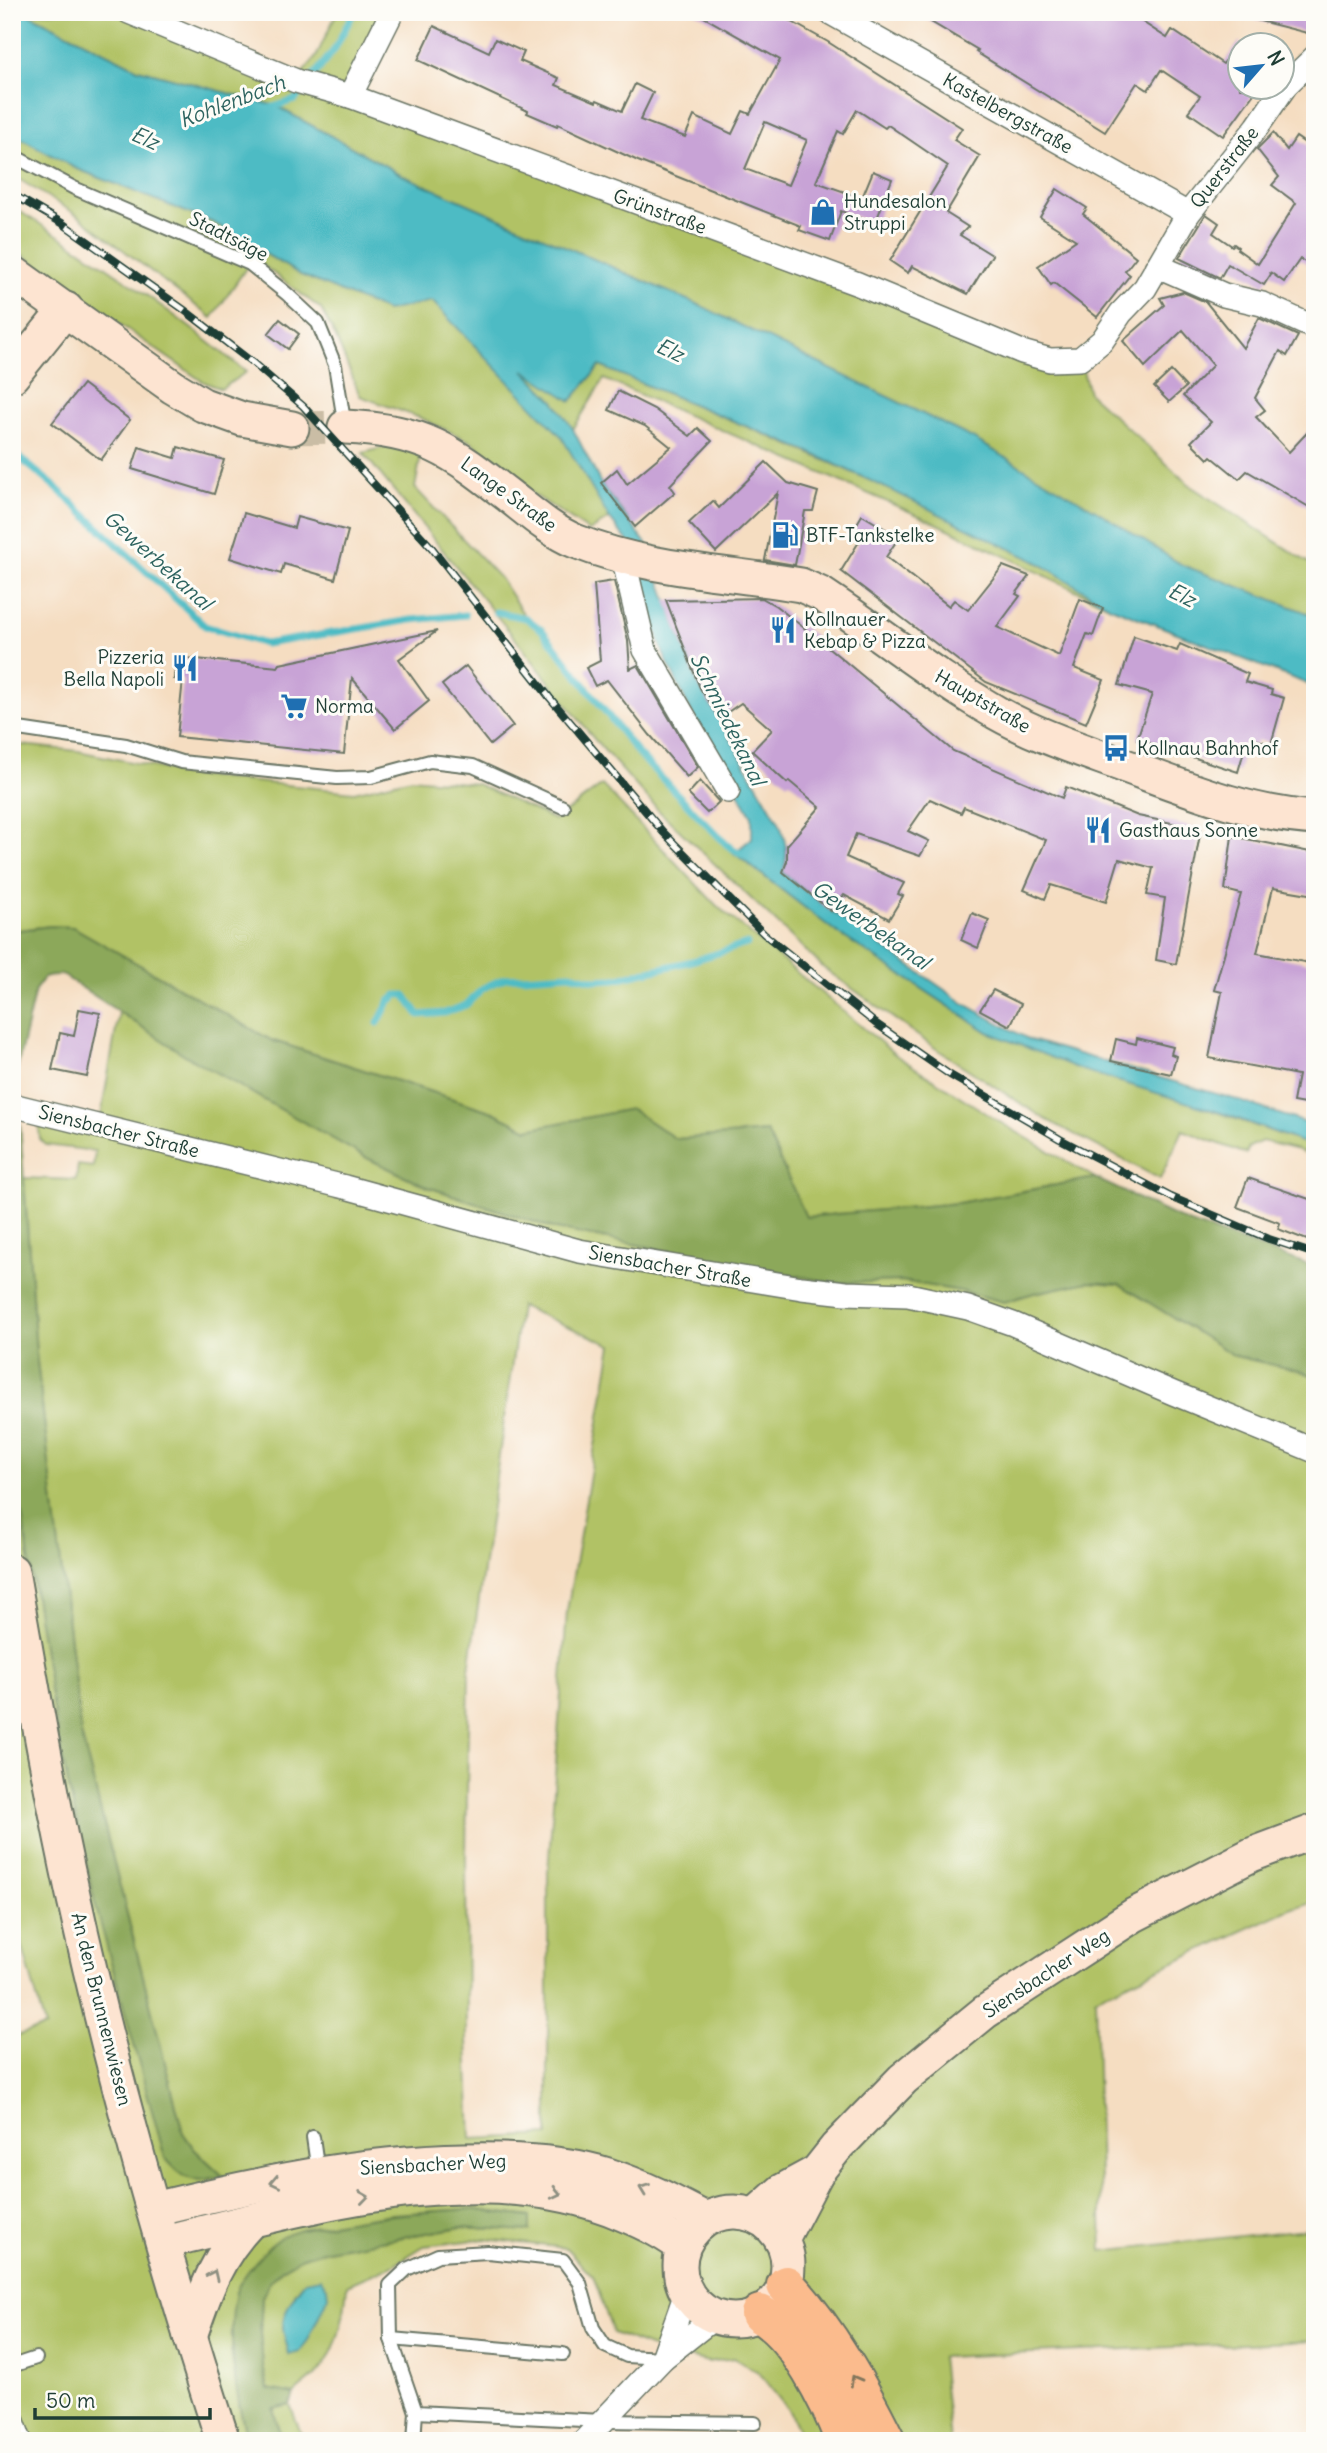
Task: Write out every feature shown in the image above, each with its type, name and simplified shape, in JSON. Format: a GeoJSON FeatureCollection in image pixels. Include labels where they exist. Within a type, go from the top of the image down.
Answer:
{"type":"FeatureCollection","features":[{"type":"Feature","properties":{"kind":"highway"},"geometry":{"type":"LineString","coordinates":[[786,2284],[805,2305],[843,2359],[886,2441]]}},
{"type":"Feature","properties":{"kind":"highway"},"geometry":{"type":"LineString","coordinates":[[760,2314],[773,2321],[810,2370],[845,2441]]}},
{"type":"Feature","properties":{"kind":"street","name":"Grünstraße"},"geometry":{"type":"LineString","coordinates":[[129,12],[296,81],[351,96],[858,284],[1022,352],[1050,360],[1080,359],[1102,341],[1121,313],[1144,288],[1188,214]]}},
{"type":"Feature","properties":{"kind":"street"},"geometry":{"type":"LineString","coordinates":[[351,96],[392,12]]}},
{"type":"Feature","properties":{"kind":"street","name":"Kastelbergstraße"},"geometry":{"type":"LineString","coordinates":[[829,12],[1188,214]]}},
{"type":"Feature","properties":{"kind":"street","name":"Querstraße"},"geometry":{"type":"LineString","coordinates":[[1188,214],[1286,85],[1315,57]]}},
{"type":"Feature","properties":{"kind":"street"},"geometry":{"type":"LineString","coordinates":[[1156,268],[1167,270],[1224,295],[1262,304],[1315,328]]}},
{"type":"Feature","properties":{"kind":"street"},"geometry":{"type":"LineString","coordinates":[[12,272],[173,387],[203,405],[242,419],[292,428]]}},
{"type":"Feature","properties":{"kind":"street"},"geometry":{"type":"LineString","coordinates":[[13,375],[66,309]]}},
{"type":"Feature","properties":{"kind":"street"},"geometry":{"type":"LineString","coordinates":[[12,369],[13,375]]}},
{"type":"Feature","properties":{"kind":"street","name":"Lange Straße"},"geometry":{"type":"LineString","coordinates":[[345,427],[391,431],[443,448],[464,460],[537,518],[573,540],[623,557]]}},
{"type":"Feature","properties":{"kind":"street"},"geometry":{"type":"LineString","coordinates":[[623,557],[645,650],[728,791]]}},
{"type":"Feature","properties":{"kind":"street","name":"Hauptstraße"},"geometry":{"type":"LineString","coordinates":[[623,557],[801,585],[830,600],[949,683],[1025,727],[1211,797],[1287,816],[1315,818]]}},
{"type":"Feature","properties":{"kind":"street","name":"Siensbacher Straße"},"geometry":{"type":"LineString","coordinates":[[12,1105],[345,1187],[579,1251],[802,1288],[908,1295],[968,1308],[1013,1324],[1173,1394],[1315,1451]]}},
{"type":"Feature","properties":{"kind":"street","name":"An den Brunnenwiesen"},"geometry":{"type":"LineString","coordinates":[[12,1570],[32,1689],[74,1898],[103,2022],[163,2242],[223,2441]]}},
{"type":"Feature","properties":{"kind":"street","name":"Siensbacher Weg"},"geometry":{"type":"LineString","coordinates":[[782,2239],[817,2172],[836,2148],[903,2079],[985,2012],[1134,1915],[1251,1855],[1315,1831]]}},
{"type":"Feature","properties":{"kind":"street","name":"Siensbacher Weg"},"geometry":{"type":"LineString","coordinates":[[163,2242],[250,2222],[321,2188],[433,2161],[547,2162],[606,2174],[661,2195],[705,2219]]}},
{"type":"Feature","properties":{"kind":"street","name":"Siensbacher Weg"},"geometry":{"type":"LineString","coordinates":[[755,2216],[782,2190],[817,2172]]}},
{"type":"Feature","properties":{"kind":"street","name":"Siensbacher Weg"},"geometry":{"type":"LineString","coordinates":[[154,2209],[228,2191],[488,2187],[549,2191],[606,2207],[666,2233],[683,2247]]}},
{"type":"Feature","properties":{"kind":"street"},"geometry":{"type":"LineString","coordinates":[[737,2211],[755,2216],[771,2225],[786,2247],[789,2266],[786,2284],[777,2301],[760,2314],[733,2321],[715,2317],[698,2306],[686,2293],[680,2266],[683,2247],[692,2231],[705,2219],[737,2211]]}},
{"type":"Feature","properties":{"kind":"street"},"geometry":{"type":"LineString","coordinates":[[190,2336],[203,2297],[225,2249],[250,2222]]}},
{"type":"Feature","properties":{"kind":"street"},"geometry":{"type":"LineString","coordinates":[[663,2358],[686,2293]]}},
{"type":"Feature","properties":{"kind":"street"},"geometry":{"type":"LineString","coordinates":[[584,2441],[599,2431],[663,2358],[715,2317]]}},
{"type":"Feature","properties":{"kind":"street"},"geometry":{"type":"LineString","coordinates":[[12,2419],[20,2441]]}},
{"type":"Feature","properties":{"kind":"lane","name":"Stadtsäge"},"geometry":{"type":"LineString","coordinates":[[12,155],[74,188],[250,264],[318,323],[335,365],[345,427]]}},
{"type":"Feature","properties":{"kind":"lane"},"geometry":{"type":"LineString","coordinates":[[12,728],[126,745],[181,762],[337,778],[371,777],[430,761],[473,766],[563,807]]}},
{"type":"Feature","properties":{"kind":"lane"},"geometry":{"type":"LineString","coordinates":[[313,2137],[321,2188]]}},
{"type":"Feature","properties":{"kind":"lane"},"geometry":{"type":"LineString","coordinates":[[414,2441],[416,2412],[391,2339],[390,2286],[407,2269],[438,2255],[488,2252],[539,2255],[563,2260],[580,2283],[593,2328],[605,2346],[627,2356],[663,2358]]}},
{"type":"Feature","properties":{"kind":"lane"},"geometry":{"type":"LineString","coordinates":[[391,2339],[563,2354]]}},
{"type":"Feature","properties":{"kind":"lane"},"geometry":{"type":"LineString","coordinates":[[12,2366],[36,2358]]}},
{"type":"Feature","properties":{"kind":"lane"},"geometry":{"type":"LineString","coordinates":[[416,2412],[599,2431],[755,2423]]}},
{"type":"Feature","properties":{"kind":"green space"},"geometry":{"type":"Polygon","coordinates":[[[25,12],[129,12],[296,81],[316,57],[337,12],[392,12],[351,96],[1022,352],[1080,359],[1089,393],[1192,487],[1315,567],[1315,616],[1182,565],[1099,512],[972,438],[701,306],[404,176],[276,106],[138,69],[25,12]]]}},
{"type":"Feature","properties":{"kind":"green space"},"geometry":{"type":"Polygon","coordinates":[[[12,133],[75,168],[214,223],[301,275],[387,311],[436,291],[571,401],[600,366],[822,459],[931,509],[1047,568],[1111,607],[936,523],[604,379],[569,436],[614,516],[589,531],[533,494],[472,442],[423,419],[360,396],[321,309],[253,258],[212,318],[79,216],[12,175],[12,133]]]}},
{"type":"Feature","properties":{"kind":"green space"},"geometry":{"type":"Polygon","coordinates":[[[12,207],[132,285],[246,372],[221,389],[202,381],[141,339],[12,247],[12,207]]]}},
{"type":"Feature","properties":{"kind":"green space"},"geometry":{"type":"Polygon","coordinates":[[[392,445],[421,455],[415,488],[500,578],[526,618],[542,630],[639,755],[734,853],[835,931],[988,1032],[1315,1147],[1315,1158],[1298,1150],[1262,1141],[1249,1147],[1246,1154],[1183,1130],[1160,1179],[1045,1119],[935,1048],[825,969],[658,810],[595,740],[363,453],[392,445]]]}},
{"type":"Feature","properties":{"kind":"green space"},"geometry":{"type":"Polygon","coordinates":[[[12,744],[78,751],[198,776],[354,792],[411,778],[477,784],[555,820],[602,785],[716,905],[897,1056],[1003,1124],[1095,1178],[958,1203],[806,1217],[766,1132],[676,1139],[631,1109],[528,1129],[493,1112],[271,1040],[73,927],[50,926],[12,931],[12,744]]]}},
{"type":"Feature","properties":{"kind":"green space"},"geometry":{"type":"Polygon","coordinates":[[[50,926],[73,927],[271,1040],[493,1112],[528,1129],[631,1109],[676,1139],[767,1132],[806,1217],[958,1203],[1095,1178],[1187,1222],[1315,1267],[1315,1377],[1235,1356],[1119,1284],[1088,1282],[1004,1302],[966,1292],[902,1281],[834,1283],[556,1229],[428,1187],[367,1158],[185,1055],[61,974],[44,978],[35,990],[16,1073],[12,1078],[12,931],[50,926]]]}},
{"type":"Feature","properties":{"kind":"green space"},"geometry":{"type":"Polygon","coordinates":[[[119,1012],[185,1055],[367,1158],[428,1187],[556,1229],[834,1283],[902,1281],[966,1292],[1004,1302],[1088,1282],[1119,1284],[1235,1356],[1315,1377],[1315,1901],[1290,1909],[1095,1998],[1102,2251],[1315,2228],[1315,2341],[941,2357],[950,2441],[803,2441],[789,2411],[758,2372],[734,2358],[708,2362],[649,2347],[613,2333],[593,2276],[566,2248],[485,2239],[424,2246],[393,2265],[347,2285],[339,2333],[324,2366],[294,2394],[268,2389],[260,2333],[262,2297],[270,2281],[283,2268],[302,2257],[327,2250],[461,2227],[530,2231],[530,2217],[470,2209],[391,2214],[300,2229],[280,2238],[231,2351],[248,2441],[12,2441],[12,2037],[45,2027],[12,1909],[12,1452],[58,1740],[165,2158],[222,2175],[195,2150],[183,2133],[81,1734],[36,1353],[24,1178],[76,1180],[78,1165],[93,1167],[95,1151],[46,1145],[40,1139],[39,1129],[44,1123],[98,1133],[119,1012]],[[520,1306],[469,1670],[466,1857],[467,2039],[471,2139],[548,2135],[548,1872],[567,1611],[612,1345],[520,1306]],[[305,2281],[295,2293],[283,2326],[289,2355],[307,2342],[327,2296],[305,2281]]]}},
{"type":"Feature","properties":{"kind":"green space"},"geometry":{"type":"Polygon","coordinates":[[[12,1120],[20,1122],[36,1353],[81,1734],[183,2133],[195,2150],[223,2176],[204,2180],[184,2176],[165,2158],[95,1903],[58,1740],[12,1452],[12,1120]]]}},
{"type":"Feature","properties":{"kind":"green space"},"geometry":{"type":"Polygon","coordinates":[[[470,2209],[530,2217],[530,2231],[461,2227],[327,2250],[302,2257],[283,2268],[270,2281],[262,2297],[260,2333],[268,2389],[294,2394],[290,2405],[273,2409],[282,2441],[248,2441],[234,2367],[233,2309],[239,2286],[268,2248],[279,2238],[304,2228],[383,2216],[470,2209]]]}},
{"type":"Feature","properties":{"kind":"green space"},"geometry":{"type":"Polygon","coordinates":[[[290,2405],[304,2441],[282,2441],[273,2409],[290,2405]]]}},
{"type":"Feature","properties":{"kind":"water","name":"Elz"},"geometry":{"type":"Polygon","coordinates":[[[12,12],[25,12],[138,69],[276,106],[404,176],[701,306],[972,438],[1099,512],[1182,565],[1315,616],[1315,687],[1111,607],[1039,563],[903,496],[807,451],[600,366],[571,401],[524,370],[554,401],[573,429],[600,482],[647,545],[696,680],[779,822],[786,848],[783,873],[831,911],[965,1004],[1030,1040],[1234,1099],[1315,1126],[1315,1147],[1225,1114],[1082,1070],[988,1032],[835,931],[734,853],[752,838],[752,816],[690,710],[663,653],[627,540],[609,518],[561,436],[432,301],[387,311],[301,275],[214,223],[75,168],[12,133],[12,12]]]}},
{"type":"Feature","properties":{"kind":"water"},"geometry":{"type":"Polygon","coordinates":[[[320,2278],[327,2288],[328,2296],[307,2342],[300,2352],[289,2355],[283,2327],[287,2309],[305,2281],[320,2278]]]}},
{"type":"Feature","properties":{"kind":"building"},"geometry":{"type":"Polygon","coordinates":[[[695,12],[774,12],[828,42],[962,128],[954,140],[980,156],[946,213],[968,227],[960,235],[992,255],[968,294],[912,266],[908,273],[890,261],[948,166],[888,125],[885,128],[857,110],[843,134],[838,131],[816,182],[862,198],[873,171],[892,179],[875,224],[841,211],[830,241],[799,230],[801,226],[527,113],[528,111],[418,60],[434,26],[489,52],[495,39],[524,52],[520,61],[559,78],[556,85],[622,111],[635,84],[653,93],[640,120],[685,137],[694,116],[732,134],[743,111],[750,114],[780,60],[695,12]],[[765,122],[745,169],[788,185],[807,140],[765,122]]]}},
{"type":"Feature","properties":{"kind":"building"},"geometry":{"type":"Polygon","coordinates":[[[914,12],[1127,12],[1167,38],[1172,30],[1223,64],[1226,60],[1226,102],[1248,102],[1223,136],[1188,112],[1200,96],[1161,70],[1148,90],[1137,83],[1105,132],[976,52],[978,50],[914,12]]]}},
{"type":"Feature","properties":{"kind":"building"},"geometry":{"type":"Polygon","coordinates":[[[1253,12],[1315,12],[1315,35],[1252,19],[1253,12]]]}},
{"type":"Feature","properties":{"kind":"building"},"geometry":{"type":"Polygon","coordinates":[[[1273,133],[1287,150],[1296,137],[1315,150],[1315,268],[1300,259],[1284,282],[1270,272],[1264,285],[1228,264],[1220,278],[1179,258],[1206,214],[1219,223],[1213,233],[1232,246],[1234,244],[1258,264],[1296,203],[1272,185],[1279,177],[1257,149],[1273,133]]]}},
{"type":"Feature","properties":{"kind":"building"},"geometry":{"type":"Polygon","coordinates":[[[1057,189],[1087,208],[1083,214],[1136,257],[1125,271],[1130,275],[1097,317],[1054,283],[1051,285],[1038,266],[1076,240],[1040,217],[1057,189]]]}},
{"type":"Feature","properties":{"kind":"building"},"geometry":{"type":"Polygon","coordinates":[[[1183,292],[1206,302],[1243,348],[1259,318],[1298,336],[1287,356],[1280,351],[1255,398],[1265,410],[1256,417],[1289,452],[1315,424],[1315,497],[1309,507],[1247,471],[1239,479],[1211,456],[1208,459],[1191,442],[1211,422],[1183,396],[1213,365],[1183,330],[1145,367],[1123,341],[1164,305],[1160,298],[1183,292]]]}},
{"type":"Feature","properties":{"kind":"building"},"geometry":{"type":"Polygon","coordinates":[[[280,319],[299,334],[288,349],[268,334],[280,319]]]}},
{"type":"Feature","properties":{"kind":"building"},"geometry":{"type":"Polygon","coordinates":[[[1171,371],[1186,387],[1169,402],[1154,387],[1171,371]]]}},
{"type":"Feature","properties":{"kind":"building"},"geometry":{"type":"Polygon","coordinates":[[[83,384],[130,420],[101,460],[52,423],[83,384]]]}},
{"type":"Feature","properties":{"kind":"building"},"geometry":{"type":"Polygon","coordinates":[[[618,391],[654,409],[690,436],[698,428],[712,441],[670,485],[675,492],[635,527],[601,483],[617,469],[627,484],[671,447],[645,426],[609,410],[618,391]]]}},
{"type":"Feature","properties":{"kind":"building"},"geometry":{"type":"Polygon","coordinates":[[[139,447],[175,458],[178,447],[224,460],[214,494],[132,469],[139,447]]]}},
{"type":"Feature","properties":{"kind":"building"},"geometry":{"type":"Polygon","coordinates":[[[766,462],[788,483],[818,492],[813,511],[805,511],[795,565],[765,560],[778,493],[716,552],[689,523],[713,501],[719,508],[766,462]]]}},
{"type":"Feature","properties":{"kind":"building"},"geometry":{"type":"Polygon","coordinates":[[[244,513],[294,528],[297,517],[348,531],[335,579],[284,564],[281,574],[230,558],[244,513]]]}},
{"type":"Feature","properties":{"kind":"building"},"geometry":{"type":"Polygon","coordinates":[[[862,515],[899,537],[886,557],[949,606],[954,600],[968,610],[1003,566],[1029,576],[1016,594],[1020,596],[997,627],[1059,656],[1080,599],[1103,608],[1093,636],[1087,634],[1074,668],[1104,680],[1086,723],[986,682],[841,571],[862,537],[852,532],[862,515]]]}},
{"type":"Feature","properties":{"kind":"building"},"geometry":{"type":"Polygon","coordinates":[[[614,581],[628,641],[630,669],[638,665],[698,767],[687,777],[607,680],[595,686],[586,668],[600,661],[594,584],[614,581]]]}},
{"type":"Feature","properties":{"kind":"building"},"geometry":{"type":"Polygon","coordinates":[[[762,598],[817,638],[953,751],[1062,798],[1066,787],[1138,816],[1201,829],[1176,964],[1156,960],[1165,898],[1147,895],[1153,868],[1119,859],[1106,902],[1051,885],[1045,899],[1024,890],[1046,840],[964,807],[961,813],[930,799],[908,831],[929,841],[920,856],[856,834],[846,857],[904,883],[898,894],[903,896],[889,919],[844,895],[831,911],[783,872],[787,861],[787,845],[820,807],[789,781],[787,783],[752,751],[772,730],[741,703],[719,718],[700,688],[666,600],[762,598]]]}},
{"type":"Feature","properties":{"kind":"building"},"geometry":{"type":"Polygon","coordinates":[[[437,631],[399,659],[429,701],[395,729],[352,678],[344,754],[177,737],[183,679],[174,679],[176,657],[278,667],[280,664],[437,631]]]}},
{"type":"Feature","properties":{"kind":"building"},"geometry":{"type":"Polygon","coordinates":[[[1134,636],[1177,651],[1180,644],[1248,674],[1245,682],[1272,690],[1271,694],[1284,698],[1271,744],[1257,740],[1255,746],[1246,744],[1238,772],[1137,739],[1152,694],[1119,685],[1134,636]]]}},
{"type":"Feature","properties":{"kind":"building"},"geometry":{"type":"Polygon","coordinates":[[[466,666],[513,726],[490,745],[442,685],[466,666]]]}},
{"type":"Feature","properties":{"kind":"building"},"geometry":{"type":"Polygon","coordinates":[[[700,781],[719,802],[707,813],[688,794],[700,781]]]}},
{"type":"Feature","properties":{"kind":"building"},"geometry":{"type":"Polygon","coordinates":[[[1232,836],[1315,853],[1315,895],[1273,888],[1257,953],[1315,964],[1315,1079],[1310,1105],[1293,1102],[1298,1075],[1209,1058],[1222,992],[1214,990],[1241,894],[1225,890],[1232,836]]]}},
{"type":"Feature","properties":{"kind":"building"},"geometry":{"type":"Polygon","coordinates":[[[972,913],[989,920],[978,948],[961,940],[972,913]]]}},
{"type":"Feature","properties":{"kind":"building"},"geometry":{"type":"Polygon","coordinates":[[[993,990],[1021,1004],[1010,1026],[980,1010],[993,990]]]}},
{"type":"Feature","properties":{"kind":"building"},"geometry":{"type":"Polygon","coordinates":[[[79,1009],[100,1013],[87,1077],[52,1070],[60,1033],[74,1036],[79,1009]]]}},
{"type":"Feature","properties":{"kind":"building"},"geometry":{"type":"Polygon","coordinates":[[[1137,1038],[1173,1047],[1171,1054],[1176,1056],[1171,1074],[1111,1061],[1116,1039],[1136,1044],[1137,1038]]]}},
{"type":"Feature","properties":{"kind":"building"},"geometry":{"type":"Polygon","coordinates":[[[1248,1178],[1315,1201],[1315,1243],[1278,1229],[1280,1223],[1237,1207],[1248,1178]]]}},
{"type":"Feature","properties":{"kind":"waterway","name":"Kohlenbach"},"geometry":{"type":"LineString","coordinates":[[267,109],[295,100],[334,50],[354,12]]}},
{"type":"Feature","properties":{"kind":"waterway","name":"Gewerbekanal"},"geometry":{"type":"LineString","coordinates":[[16,455],[53,485],[205,626],[265,644],[411,620],[465,615]]}},
{"type":"Feature","properties":{"kind":"waterway","name":"Gewerbekanal"},"geometry":{"type":"LineString","coordinates":[[496,612],[526,618],[542,630],[639,755],[727,845],[743,855]]}},
{"type":"Feature","properties":{"kind":"waterway"},"geometry":{"type":"LineString","coordinates":[[378,1023],[389,1002],[397,995],[405,995],[419,1015],[445,1013],[466,1005],[483,988],[505,978],[570,974],[594,980],[615,979],[692,961],[747,944]]}},
{"type":"Feature","properties":{"kind":"tunnel"},"geometry":{"type":"LineString","coordinates":[[292,428],[345,427]]}},
{"type":"Feature","properties":{"kind":"railway"},"geometry":{"type":"LineString","coordinates":[[12,194],[62,223],[183,309],[303,406],[432,548],[550,698],[663,832],[764,934],[875,1023],[950,1075],[1060,1139],[1171,1197],[1269,1239],[1315,1254]]}},
{"type":"Feature","properties":{"kind":"place","name":"Hundesalon Struppi"},"geometry":{"type":"Point","coordinates":[823,212]}},
{"type":"Feature","properties":{"kind":"place","name":"BTF-Tankstelke"},"geometry":{"type":"Point","coordinates":[785,535]}},
{"type":"Feature","properties":{"kind":"place","name":"Kollnauer Kebap & Pizza"},"geometry":{"type":"Point","coordinates":[783,630]}},
{"type":"Feature","properties":{"kind":"place","name":"Pizzeria Bella Napoli"},"geometry":{"type":"Point","coordinates":[185,668]}},
{"type":"Feature","properties":{"kind":"place","name":"Norma"},"geometry":{"type":"Point","coordinates":[294,706]}},
{"type":"Feature","properties":{"kind":"place","name":"Kollnau Bahnhof"},"geometry":{"type":"Point","coordinates":[1116,748]}},
{"type":"Feature","properties":{"kind":"place","name":"Gasthaus Sonne"},"geometry":{"type":"Point","coordinates":[1098,830]}},
{"type":"Feature","properties":{"kind":"water label","name":"Schmiedekanal"},"geometry":{"type":"Point","coordinates":[728,719]}}]}
